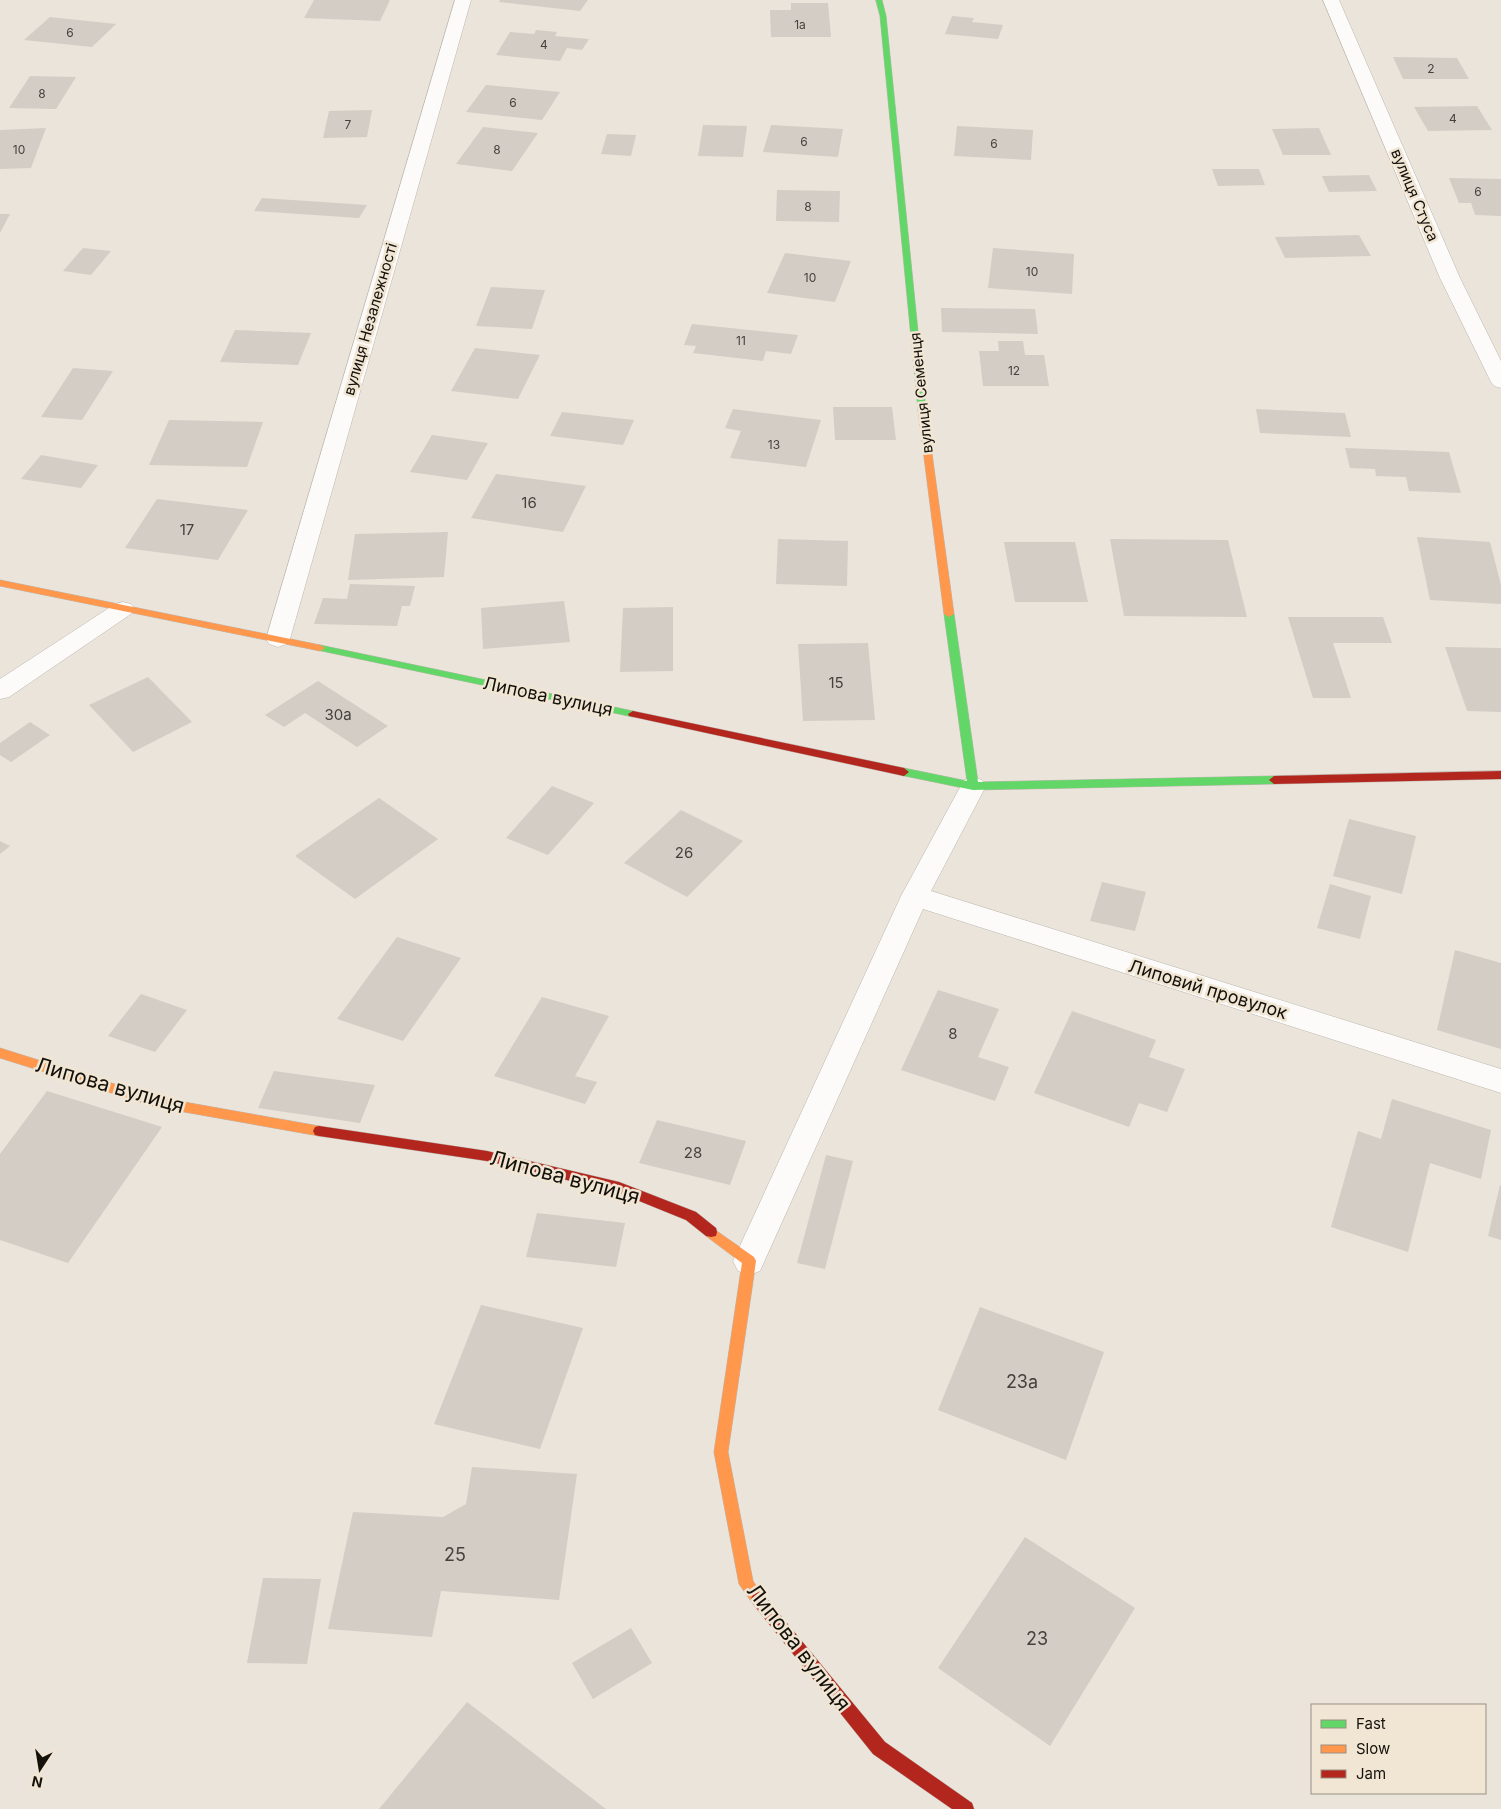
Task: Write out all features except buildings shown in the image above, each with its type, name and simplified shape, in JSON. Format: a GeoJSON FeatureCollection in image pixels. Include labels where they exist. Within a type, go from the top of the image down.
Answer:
{"type":"FeatureCollection","features":[{"type":"Feature","properties":{"kind":"street","name":"вулиця Незалежності"},"geometry":{"type":"LineString","coordinates":[[278,639],[462,0]]}},
{"type":"Feature","properties":{"kind":"street","name":"вулиця Семенця"},"geometry":{"type":"LineString","coordinates":[[879,0],[927,456],[973,786]]}},
{"type":"Feature","properties":{"kind":"street","name":"вулиця Стуса"},"geometry":{"type":"LineString","coordinates":[[1332,2],[1450,278],[1501,382]]}},
{"type":"Feature","properties":{"kind":"street","name":"Липова вулиця"},"geometry":{"type":"LineString","coordinates":[[0,583],[278,639],[973,786],[1501,774]]}},
{"type":"Feature","properties":{"kind":"street"},"geometry":{"type":"LineString","coordinates":[[0,691],[123,609]]}},
{"type":"Feature","properties":{"kind":"street"},"geometry":{"type":"LineString","coordinates":[[749,1261],[915,896],[973,786]]}},
{"type":"Feature","properties":{"kind":"street","name":"Липовий провулок"},"geometry":{"type":"LineString","coordinates":[[915,896],[1501,1081]]}},
{"type":"Feature","properties":{"kind":"street","name":"Липова вулиця"},"geometry":{"type":"LineString","coordinates":[[0,1053],[156,1102],[379,1141],[487,1156],[619,1187],[691,1216],[749,1261],[721,1452],[746,1584],[878,1748],[966,1809]]}},
{"type":"Feature","properties":{"kind":"traffic: fast"},"geometry":{"type":"LineString","coordinates":[[879,0],[883,16],[922,410]]}},
{"type":"Feature","properties":{"kind":"traffic: fast"},"geometry":{"type":"LineString","coordinates":[[949,614],[973,786]]}},
{"type":"Feature","properties":{"kind":"traffic: fast"},"geometry":{"type":"LineString","coordinates":[[320,648],[633,714]]}},
{"type":"Feature","properties":{"kind":"traffic: fast"},"geometry":{"type":"LineString","coordinates":[[904,772],[973,786],[1274,780]]}},
{"type":"Feature","properties":{"kind":"traffic: slow"},"geometry":{"type":"LineString","coordinates":[[922,410],[949,614]]}},
{"type":"Feature","properties":{"kind":"traffic: slow"},"geometry":{"type":"LineString","coordinates":[[0,583],[320,648]]}},
{"type":"Feature","properties":{"kind":"traffic: slow"},"geometry":{"type":"LineString","coordinates":[[0,1053],[156,1102],[319,1131]]}},
{"type":"Feature","properties":{"kind":"traffic: slow"},"geometry":{"type":"LineString","coordinates":[[711,1232],[749,1261],[721,1452],[746,1584],[758,1599]]}},
{"type":"Feature","properties":{"kind":"traffic: jam"},"geometry":{"type":"LineString","coordinates":[[633,714],[904,772]]}},
{"type":"Feature","properties":{"kind":"traffic: jam"},"geometry":{"type":"LineString","coordinates":[[1274,780],[1501,775]]}},
{"type":"Feature","properties":{"kind":"traffic: jam"},"geometry":{"type":"LineString","coordinates":[[319,1131],[487,1156],[619,1187],[691,1216],[711,1232]]}},
{"type":"Feature","properties":{"kind":"traffic: jam"},"geometry":{"type":"LineString","coordinates":[[758,1599],[879,1748],[966,1809]]}}]}
